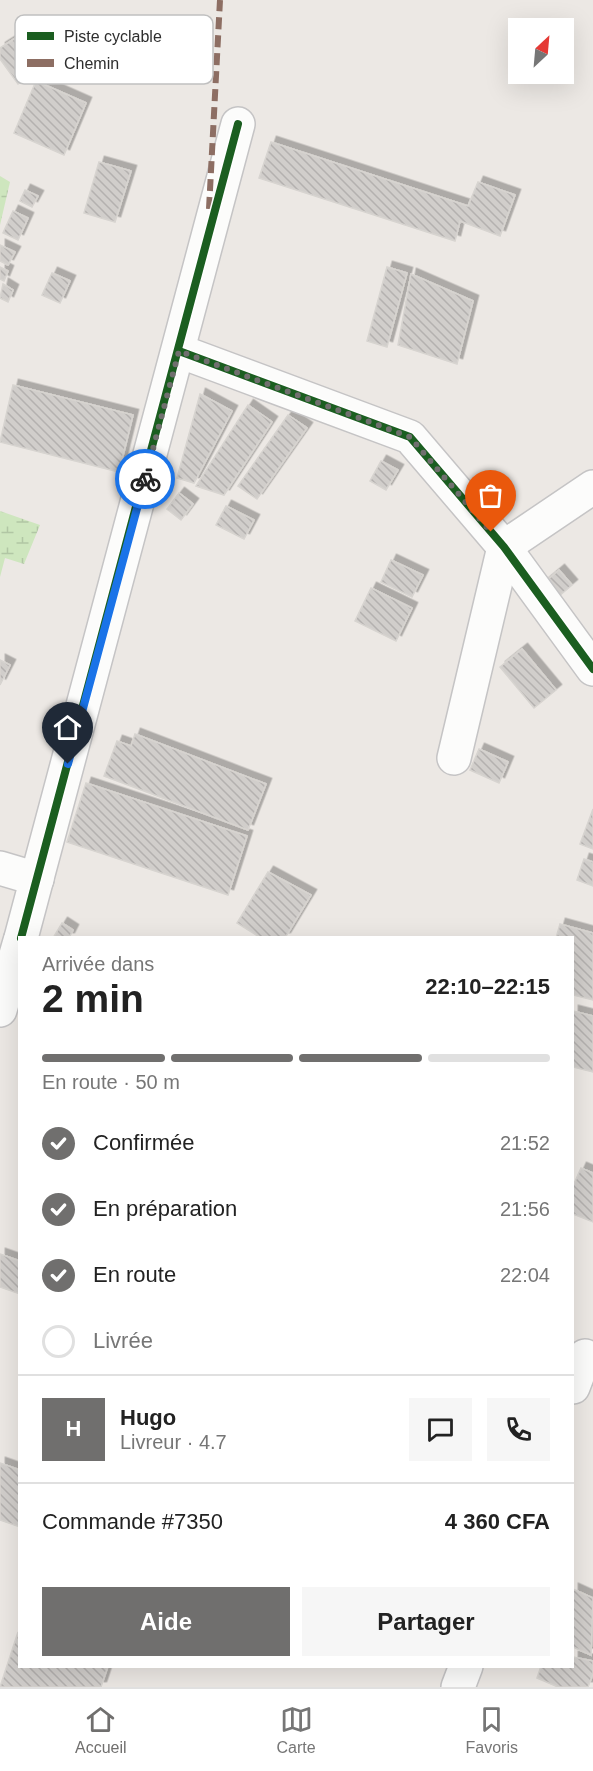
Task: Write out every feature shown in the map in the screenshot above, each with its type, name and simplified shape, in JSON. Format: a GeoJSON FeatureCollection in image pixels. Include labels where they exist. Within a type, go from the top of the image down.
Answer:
{"type":"FeatureCollection","features":[{"type":"Feature","properties":{"kind":"street"},"geometry":{"type":"LineString","coordinates":[[21,936],[238,124]]}},
{"type":"Feature","properties":{"kind":"street"},"geometry":{"type":"LineString","coordinates":[[179,351],[410,437],[504,547],[593,669]]}},
{"type":"Feature","properties":{"kind":"street"},"geometry":{"type":"LineString","coordinates":[[454,758],[504,547],[593,487]]}},
{"type":"Feature","properties":{"kind":"street"},"geometry":{"type":"LineString","coordinates":[[0,867],[37,879]]}},
{"type":"Feature","properties":{"kind":"street"},"geometry":{"type":"LineString","coordinates":[[0,1010],[18,946]]}},
{"type":"Feature","properties":{"kind":"street"},"geometry":{"type":"LineString","coordinates":[[574,1384],[585,1356]]}},
{"type":"Feature","properties":{"kind":"street"},"geometry":{"type":"LineString","coordinates":[[458,1687],[465,1668]]}},
{"type":"Feature","properties":{"kind":"green space"},"geometry":{"type":"Polygon","coordinates":[[[0,176],[10,182],[0,225],[0,176]]]}},
{"type":"Feature","properties":{"kind":"green space"},"geometry":{"type":"Polygon","coordinates":[[[0,511],[40,525],[24,564],[5,558],[0,577],[0,511]]]}},
{"type":"Feature","properties":{"kind":"building"},"geometry":{"type":"Polygon","coordinates":[[[15,38],[15,80],[0,59],[0,48],[15,38]]]}},
{"type":"Feature","properties":{"kind":"building"},"geometry":{"type":"Polygon","coordinates":[[[35,84],[43,84],[86,103],[64,155],[14,133],[35,84]]]}},
{"type":"Feature","properties":{"kind":"building"},"geometry":{"type":"Polygon","coordinates":[[[271,142],[468,206],[478,182],[515,195],[500,236],[460,221],[455,241],[259,178],[271,142]]]}},
{"type":"Feature","properties":{"kind":"building"},"geometry":{"type":"Polygon","coordinates":[[[99,162],[131,171],[115,222],[84,213],[99,162]]]}},
{"type":"Feature","properties":{"kind":"building"},"geometry":{"type":"Polygon","coordinates":[[[25,190],[38,196],[32,207],[20,201],[25,190]]]}},
{"type":"Feature","properties":{"kind":"building"},"geometry":{"type":"Polygon","coordinates":[[[13,211],[28,218],[18,240],[3,233],[13,211]]]}},
{"type":"Feature","properties":{"kind":"building"},"geometry":{"type":"Polygon","coordinates":[[[0,245],[15,252],[8,265],[0,261],[0,245]]]}},
{"type":"Feature","properties":{"kind":"building"},"geometry":{"type":"Polygon","coordinates":[[[0,267],[8,271],[4,281],[0,279],[0,267]]]}},
{"type":"Feature","properties":{"kind":"building"},"geometry":{"type":"Polygon","coordinates":[[[387,267],[407,273],[387,347],[367,341],[387,267]]]}},
{"type":"Feature","properties":{"kind":"building"},"geometry":{"type":"Polygon","coordinates":[[[52,273],[70,281],[60,303],[42,295],[52,273]]]}},
{"type":"Feature","properties":{"kind":"building"},"geometry":{"type":"Polygon","coordinates":[[[411,274],[473,301],[457,364],[398,345],[411,274]]]}},
{"type":"Feature","properties":{"kind":"building"},"geometry":{"type":"Polygon","coordinates":[[[3,284],[13,290],[8,302],[0,298],[3,284]]]}},
{"type":"Feature","properties":{"kind":"building"},"geometry":{"type":"Polygon","coordinates":[[[13,385],[133,415],[119,472],[0,442],[13,385]]]}},
{"type":"Feature","properties":{"kind":"building"},"geometry":{"type":"Polygon","coordinates":[[[200,394],[232,411],[194,483],[177,478],[200,394]]]}},
{"type":"Feature","properties":{"kind":"building"},"geometry":{"type":"Polygon","coordinates":[[[248,405],[272,422],[224,495],[196,486],[248,405]]]}},
{"type":"Feature","properties":{"kind":"building"},"geometry":{"type":"Polygon","coordinates":[[[288,415],[307,428],[257,499],[238,486],[288,415]]]}},
{"type":"Feature","properties":{"kind":"building"},"geometry":{"type":"Polygon","coordinates":[[[381,461],[398,470],[386,490],[370,481],[381,461]]]}},
{"type":"Feature","properties":{"kind":"building"},"geometry":{"type":"Polygon","coordinates":[[[179,493],[193,504],[181,520],[167,509],[179,493]]]}},
{"type":"Feature","properties":{"kind":"building"},"geometry":{"type":"Polygon","coordinates":[[[226,506],[254,520],[244,539],[216,525],[226,506]]]}},
{"type":"Feature","properties":{"kind":"building"},"geometry":{"type":"Polygon","coordinates":[[[391,560],[423,575],[412,597],[381,582],[391,560]]]}},
{"type":"Feature","properties":{"kind":"building"},"geometry":{"type":"Polygon","coordinates":[[[559,570],[572,585],[552,602],[539,587],[559,570]]]}},
{"type":"Feature","properties":{"kind":"building"},"geometry":{"type":"Polygon","coordinates":[[[371,588],[412,608],[396,641],[355,621],[371,588]]]}},
{"type":"Feature","properties":{"kind":"building"},"geometry":{"type":"Polygon","coordinates":[[[522,649],[556,690],[534,708],[500,667],[522,649]]]}},
{"type":"Feature","properties":{"kind":"building"},"geometry":{"type":"Polygon","coordinates":[[[0,660],[10,665],[0,685],[0,660]]]}},
{"type":"Feature","properties":{"kind":"building"},"geometry":{"type":"Polygon","coordinates":[[[135,734],[266,784],[248,830],[104,776],[117,741],[131,746],[135,734]]]}},
{"type":"Feature","properties":{"kind":"building"},"geometry":{"type":"Polygon","coordinates":[[[479,749],[508,762],[499,783],[470,770],[479,749]]]}},
{"type":"Feature","properties":{"kind":"building"},"geometry":{"type":"Polygon","coordinates":[[[86,783],[247,836],[228,895],[67,842],[86,783]]]}},
{"type":"Feature","properties":{"kind":"building"},"geometry":{"type":"Polygon","coordinates":[[[593,809],[593,849],[580,844],[593,809]]]}},
{"type":"Feature","properties":{"kind":"building"},"geometry":{"type":"Polygon","coordinates":[[[584,859],[593,862],[593,886],[577,880],[584,859]]]}},
{"type":"Feature","properties":{"kind":"building"},"geometry":{"type":"Polygon","coordinates":[[[268,872],[311,895],[286,936],[258,936],[237,923],[268,872]]]}},
{"type":"Feature","properties":{"kind":"building"},"geometry":{"type":"Polygon","coordinates":[[[62,923],[73,930],[70,936],[54,936],[62,923]]]}},
{"type":"Feature","properties":{"kind":"building"},"geometry":{"type":"Polygon","coordinates":[[[560,924],[593,933],[593,1000],[574,995],[574,936],[557,936],[560,924]]]}},
{"type":"Feature","properties":{"kind":"building"},"geometry":{"type":"Polygon","coordinates":[[[574,1011],[593,1016],[593,1072],[574,1067],[574,1011]]]}},
{"type":"Feature","properties":{"kind":"building"},"geometry":{"type":"Polygon","coordinates":[[[581,1168],[593,1173],[593,1222],[574,1214],[574,1184],[581,1168]]]}},
{"type":"Feature","properties":{"kind":"building"},"geometry":{"type":"Polygon","coordinates":[[[0,1254],[18,1260],[18,1293],[0,1287],[0,1254]]]}},
{"type":"Feature","properties":{"kind":"building"},"geometry":{"type":"Polygon","coordinates":[[[0,1463],[18,1469],[18,1526],[0,1520],[0,1463]]]}},
{"type":"Feature","properties":{"kind":"building"},"geometry":{"type":"Polygon","coordinates":[[[574,1589],[593,1598],[591,1655],[574,1647],[574,1589]]]}},
{"type":"Feature","properties":{"kind":"building"},"geometry":{"type":"Polygon","coordinates":[[[18,1632],[18,1668],[107,1668],[101,1687],[0,1687],[18,1632]]]}},
{"type":"Feature","properties":{"kind":"building"},"geometry":{"type":"Polygon","coordinates":[[[574,1657],[593,1661],[593,1674],[588,1687],[558,1687],[537,1678],[540,1668],[574,1668],[574,1657]]]}},
{"type":"Feature","properties":{"kind":"marked path"},"geometry":{"type":"LineString","coordinates":[[209,209],[220,0]]}},
{"type":"Feature","properties":{"kind":"cycle path"},"geometry":{"type":"LineString","coordinates":[[22,936],[238,124]]}},
{"type":"Feature","properties":{"kind":"cycle path"},"geometry":{"type":"LineString","coordinates":[[179,351],[410,437],[504,547],[593,669]]}},
{"type":"Feature","properties":{"kind":"way so far"},"geometry":{"type":"LineString","coordinates":[[145,479],[179,351],[410,437],[491,532]]}},
{"type":"Feature","properties":{"kind":"route"},"geometry":{"type":"LineString","coordinates":[[68,764],[145,479]]}}]}
